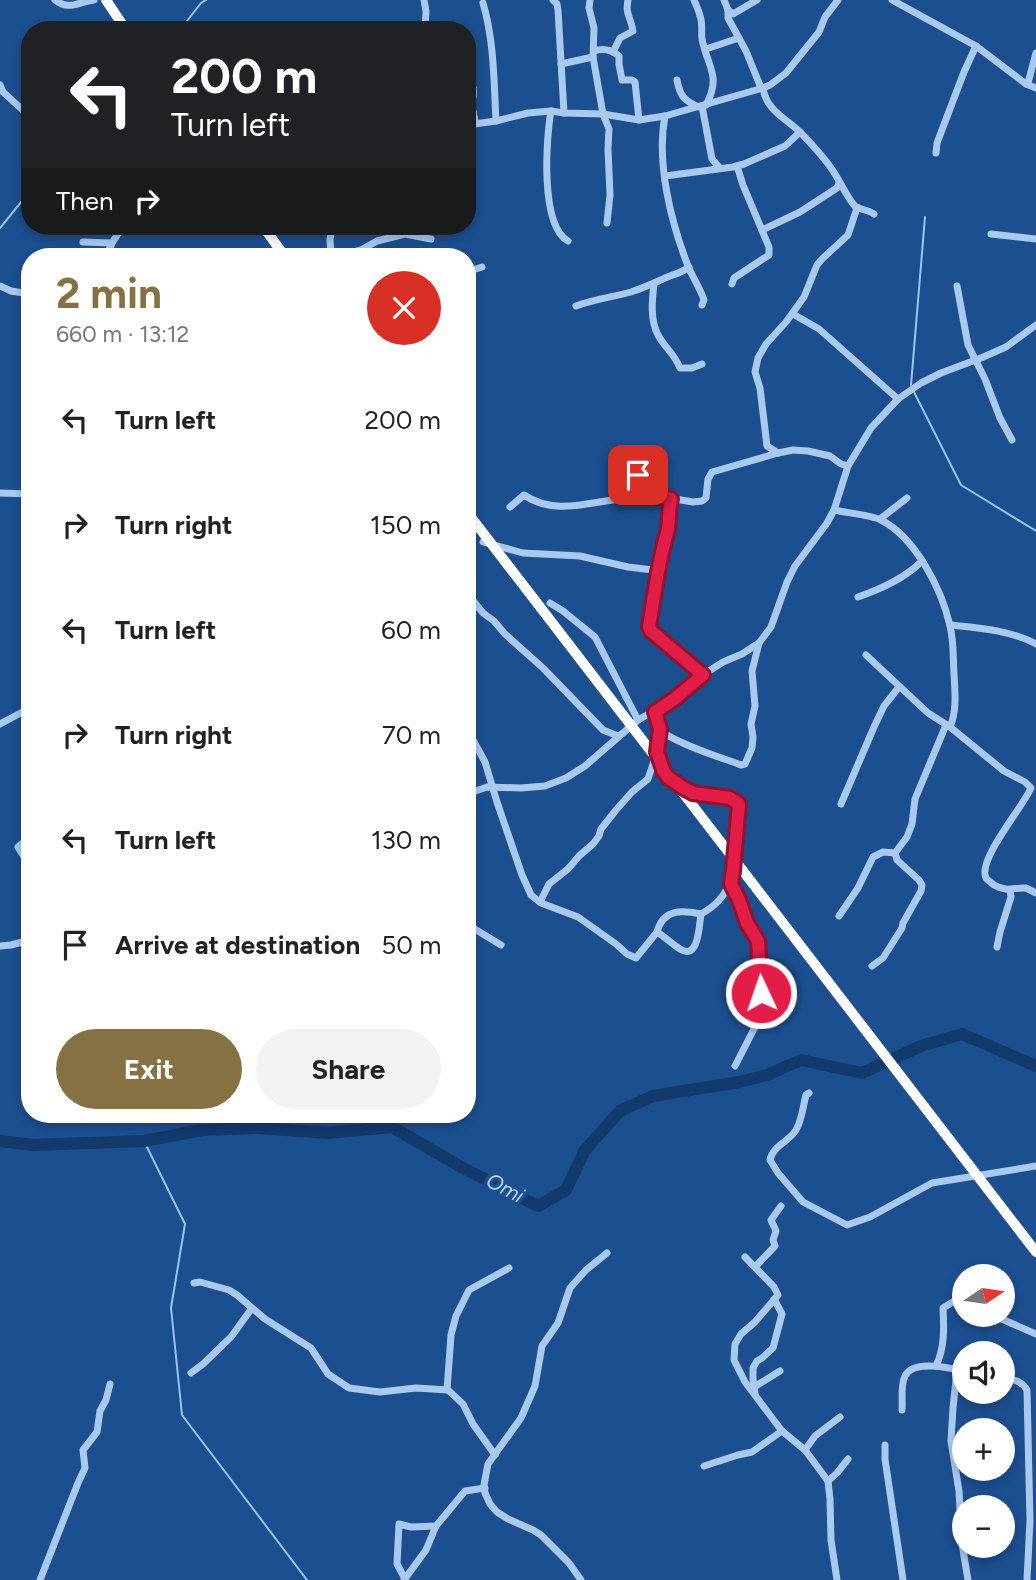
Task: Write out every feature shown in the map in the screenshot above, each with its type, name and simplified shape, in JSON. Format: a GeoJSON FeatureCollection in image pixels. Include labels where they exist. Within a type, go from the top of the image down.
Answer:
{"type":"FeatureCollection","features":[{"type":"Feature","properties":{"kind":"highway"},"geometry":{"type":"LineString","coordinates":[[106,0],[120,21]]}},
{"type":"Feature","properties":{"kind":"highway"},"geometry":{"type":"LineString","coordinates":[[476,524],[1036,1252]]}},
{"type":"Feature","properties":{"kind":"street"},"geometry":{"type":"LineString","coordinates":[[54,0],[67,7],[94,0]]}},
{"type":"Feature","properties":{"kind":"street"},"geometry":{"type":"LineString","coordinates":[[424,0],[425,21]]}},
{"type":"Feature","properties":{"kind":"street"},"geometry":{"type":"LineString","coordinates":[[553,0],[558,10],[564,113]]}},
{"type":"Feature","properties":{"kind":"street"},"geometry":{"type":"LineString","coordinates":[[590,0],[589,8],[594,28],[593,54],[603,114],[609,130],[610,195],[607,223]]}},
{"type":"Feature","properties":{"kind":"street"},"geometry":{"type":"LineString","coordinates":[[613,52],[620,38],[633,31],[626,11],[628,0]]}},
{"type":"Feature","properties":{"kind":"street"},"geometry":{"type":"LineString","coordinates":[[694,0],[701,18],[702,40],[714,85],[712,94],[702,106]]}},
{"type":"Feature","properties":{"kind":"street"},"geometry":{"type":"LineString","coordinates":[[724,0],[728,18],[752,65],[767,103],[800,132],[836,175],[853,204],[874,214]]}},
{"type":"Feature","properties":{"kind":"street"},"geometry":{"type":"LineString","coordinates":[[728,10],[733,14],[757,0]]}},
{"type":"Feature","properties":{"kind":"street"},"geometry":{"type":"LineString","coordinates":[[476,123],[551,111],[603,114],[639,120],[665,117],[762,88],[786,74],[819,32],[825,17],[838,0]]}},
{"type":"Feature","properties":{"kind":"street"},"geometry":{"type":"LineString","coordinates":[[892,0],[976,46],[1026,84],[1036,88]]}},
{"type":"Feature","properties":{"kind":"street"},"geometry":{"type":"LineString","coordinates":[[483,3],[487,15],[496,121]]}},
{"type":"Feature","properties":{"kind":"street"},"geometry":{"type":"LineString","coordinates":[[706,49],[739,38]]}},
{"type":"Feature","properties":{"kind":"street"},"geometry":{"type":"LineString","coordinates":[[936,153],[937,143],[976,46]]}},
{"type":"Feature","properties":{"kind":"street"},"geometry":{"type":"LineString","coordinates":[[561,64],[593,54],[600,49],[619,56],[621,80],[635,82],[639,120]]}},
{"type":"Feature","properties":{"kind":"street"},"geometry":{"type":"LineString","coordinates":[[1026,84],[1036,53]]}},
{"type":"Feature","properties":{"kind":"street"},"geometry":{"type":"LineString","coordinates":[[677,80],[679,93],[685,101],[702,106]]}},
{"type":"Feature","properties":{"kind":"street"},"geometry":{"type":"LineString","coordinates":[[0,85],[3,92],[21,108]]}},
{"type":"Feature","properties":{"kind":"street"},"geometry":{"type":"LineString","coordinates":[[702,106],[712,159],[720,168]]}},
{"type":"Feature","properties":{"kind":"street"},"geometry":{"type":"LineString","coordinates":[[551,111],[548,125],[550,211],[560,237],[568,241]]}},
{"type":"Feature","properties":{"kind":"street"},"geometry":{"type":"LineString","coordinates":[[665,117],[661,154],[671,213],[688,267],[704,300],[702,305]]}},
{"type":"Feature","properties":{"kind":"street"},"geometry":{"type":"LineString","coordinates":[[665,176],[737,166],[785,146],[800,132]]}},
{"type":"Feature","properties":{"kind":"street"},"geometry":{"type":"LineString","coordinates":[[732,284],[734,278],[769,255],[769,247],[737,166]]}},
{"type":"Feature","properties":{"kind":"street"},"geometry":{"type":"LineString","coordinates":[[762,230],[800,212],[836,188],[839,183]]}},
{"type":"Feature","properties":{"kind":"street"},"geometry":{"type":"LineString","coordinates":[[778,453],[767,446],[760,388],[755,372],[758,358],[809,289],[817,265],[848,235],[857,208]]}},
{"type":"Feature","properties":{"kind":"street"},"geometry":{"type":"LineString","coordinates":[[991,234],[1036,239]]}},
{"type":"Feature","properties":{"kind":"street"},"geometry":{"type":"LineString","coordinates":[[110,248],[117,235]]}},
{"type":"Feature","properties":{"kind":"street"},"geometry":{"type":"LineString","coordinates":[[365,248],[393,235]]}},
{"type":"Feature","properties":{"kind":"street"},"geometry":{"type":"LineString","coordinates":[[420,235],[431,239]]}},
{"type":"Feature","properties":{"kind":"street"},"geometry":{"type":"LineString","coordinates":[[83,242],[112,243]]}},
{"type":"Feature","properties":{"kind":"street"},"geometry":{"type":"LineString","coordinates":[[476,269],[482,267]]}},
{"type":"Feature","properties":{"kind":"street"},"geometry":{"type":"LineString","coordinates":[[576,306],[654,284],[683,272],[688,267]]}},
{"type":"Feature","properties":{"kind":"street"},"geometry":{"type":"LineString","coordinates":[[654,284],[653,315],[657,334],[675,356],[680,368],[692,368],[702,364]]}},
{"type":"Feature","properties":{"kind":"street"},"geometry":{"type":"LineString","coordinates":[[0,286],[21,293]]}},
{"type":"Feature","properties":{"kind":"street"},"geometry":{"type":"LineString","coordinates":[[957,286],[968,345],[1012,440]]}},
{"type":"Feature","properties":{"kind":"street"},"geometry":{"type":"LineString","coordinates":[[793,313],[820,329],[898,399]]}},
{"type":"Feature","properties":{"kind":"street"},"geometry":{"type":"LineString","coordinates":[[476,791],[487,787],[545,786],[566,778],[585,766],[638,720],[673,700],[723,662],[759,643],[771,627],[795,566],[834,510],[848,466],[872,428],[898,399],[921,383],[1006,347],[1034,331]]}},
{"type":"Feature","properties":{"kind":"street"},"geometry":{"type":"LineString","coordinates":[[510,507],[524,495],[531,500],[562,507],[622,499],[641,500],[651,495],[693,502],[706,498],[708,479],[712,472],[793,450],[830,456],[848,466]]}},
{"type":"Feature","properties":{"kind":"street"},"geometry":{"type":"LineString","coordinates":[[612,468],[633,468],[651,495]]}},
{"type":"Feature","properties":{"kind":"street"},"geometry":{"type":"LineString","coordinates":[[0,493],[21,494]]}},
{"type":"Feature","properties":{"kind":"street"},"geometry":{"type":"LineString","coordinates":[[880,519],[907,498]]}},
{"type":"Feature","properties":{"kind":"street"},"geometry":{"type":"LineString","coordinates":[[671,499],[668,531],[664,540],[649,627],[703,675]]}},
{"type":"Feature","properties":{"kind":"street"},"geometry":{"type":"LineString","coordinates":[[834,510],[880,519],[901,535],[922,561],[939,590],[950,625],[955,686],[954,718],[915,799],[912,824],[907,837],[895,853]]}},
{"type":"Feature","properties":{"kind":"street"},"geometry":{"type":"LineString","coordinates":[[483,542],[523,553],[580,556],[641,569],[653,570],[659,566]]}},
{"type":"Feature","properties":{"kind":"street"},"geometry":{"type":"LineString","coordinates":[[858,597],[890,583],[922,561]]}},
{"type":"Feature","properties":{"kind":"street"},"geometry":{"type":"LineString","coordinates":[[550,603],[595,637],[638,720]]}},
{"type":"Feature","properties":{"kind":"street"},"geometry":{"type":"LineString","coordinates":[[476,604],[603,730],[618,736]]}},
{"type":"Feature","properties":{"kind":"street"},"geometry":{"type":"LineString","coordinates":[[950,625],[1012,634],[1036,644]]}},
{"type":"Feature","properties":{"kind":"street"},"geometry":{"type":"LineString","coordinates":[[660,729],[690,746],[741,765],[746,764],[752,748],[751,724],[755,706],[752,671],[759,643]]}},
{"type":"Feature","properties":{"kind":"street"},"geometry":{"type":"LineString","coordinates":[[866,655],[928,713],[1004,771],[1034,788],[998,838],[985,870],[986,878],[992,884],[1010,890],[1026,888],[1036,893]]}},
{"type":"Feature","properties":{"kind":"street"},"geometry":{"type":"LineString","coordinates":[[841,804],[879,716],[899,687]]}},
{"type":"Feature","properties":{"kind":"street"},"geometry":{"type":"LineString","coordinates":[[540,902],[549,884],[593,844],[601,828],[616,810],[648,779],[657,752],[660,729],[655,712]]}},
{"type":"Feature","properties":{"kind":"street"},"geometry":{"type":"LineString","coordinates":[[0,724],[21,713]]}},
{"type":"Feature","properties":{"kind":"street"},"geometry":{"type":"LineString","coordinates":[[476,746],[485,762],[531,895],[540,902],[578,917],[636,958],[657,932],[665,916],[688,912],[701,914],[713,907],[731,884],[733,871],[739,804],[730,798],[693,793],[682,787],[664,772],[657,752]]}},
{"type":"Feature","properties":{"kind":"street"},"geometry":{"type":"LineString","coordinates":[[839,916],[858,888],[873,857],[883,852],[895,853]]}},
{"type":"Feature","properties":{"kind":"street"},"geometry":{"type":"LineString","coordinates":[[872,966],[883,958],[921,891],[919,880],[897,860],[895,853]]}},
{"type":"Feature","properties":{"kind":"street"},"geometry":{"type":"LineString","coordinates":[[731,884],[747,923],[758,941],[761,993],[755,1027],[735,1066]]}},
{"type":"Feature","properties":{"kind":"street"},"geometry":{"type":"LineString","coordinates":[[997,947],[1011,897],[1010,890]]}},
{"type":"Feature","properties":{"kind":"street"},"geometry":{"type":"LineString","coordinates":[[657,932],[683,951],[690,951],[696,943],[701,914]]}},
{"type":"Feature","properties":{"kind":"street"},"geometry":{"type":"LineString","coordinates":[[476,930],[501,946]]}},
{"type":"Feature","properties":{"kind":"street"},"geometry":{"type":"LineString","coordinates":[[0,946],[21,942]]}},
{"type":"Feature","properties":{"kind":"street"},"geometry":{"type":"LineString","coordinates":[[809,1093],[806,1095],[794,1134],[776,1147],[770,1160],[778,1174],[803,1202],[847,1225],[870,1217],[932,1183],[1036,1166]]}},
{"type":"Feature","properties":{"kind":"street"},"geometry":{"type":"LineString","coordinates":[[756,1266],[775,1246],[773,1240],[776,1231],[771,1220],[781,1206]]}},
{"type":"Feature","properties":{"kind":"street"},"geometry":{"type":"LineString","coordinates":[[580,1580],[569,1563],[541,1535],[497,1512],[490,1504],[485,1488],[488,1464],[521,1418],[535,1386],[542,1346],[558,1323],[569,1287],[607,1253]]}},
{"type":"Feature","properties":{"kind":"street"},"geometry":{"type":"LineString","coordinates":[[745,1256],[774,1287],[778,1295],[741,1334],[735,1344],[734,1360],[756,1398],[782,1431],[805,1450],[828,1481],[831,1540],[837,1580]]}},
{"type":"Feature","properties":{"kind":"street"},"geometry":{"type":"LineString","coordinates":[[447,1390],[451,1335],[456,1317],[470,1290],[509,1268]]}},
{"type":"Feature","properties":{"kind":"street"},"geometry":{"type":"LineString","coordinates":[[194,1283],[200,1282],[229,1290],[279,1329],[311,1348],[328,1374],[349,1388],[380,1392],[416,1388],[447,1390],[463,1404],[473,1424],[495,1455]]}},
{"type":"Feature","properties":{"kind":"street"},"geometry":{"type":"LineString","coordinates":[[756,1398],[753,1368],[757,1361],[773,1348],[782,1314],[774,1299]]}},
{"type":"Feature","properties":{"kind":"street"},"geometry":{"type":"LineString","coordinates":[[936,1366],[942,1352],[943,1308],[952,1302]]}},
{"type":"Feature","properties":{"kind":"street"},"geometry":{"type":"LineString","coordinates":[[191,1373],[231,1337],[252,1308]]}},
{"type":"Feature","properties":{"kind":"street"},"geometry":{"type":"LineString","coordinates":[[1015,1325],[1036,1334]]}},
{"type":"Feature","properties":{"kind":"street"},"geometry":{"type":"LineString","coordinates":[[902,1410],[902,1386],[909,1370],[936,1366],[952,1369]]}},
{"type":"Feature","properties":{"kind":"street"},"geometry":{"type":"LineString","coordinates":[[754,1387],[780,1371]]}},
{"type":"Feature","properties":{"kind":"street"},"geometry":{"type":"LineString","coordinates":[[1015,1380],[1023,1383],[1027,1390],[1030,1521],[1027,1580]]}},
{"type":"Feature","properties":{"kind":"street"},"geometry":{"type":"LineString","coordinates":[[40,1580],[85,1468],[83,1450],[97,1432],[100,1411],[110,1384]]}},
{"type":"Feature","properties":{"kind":"street"},"geometry":{"type":"LineString","coordinates":[[954,1404],[951,1440],[959,1490],[961,1544],[968,1580]]}},
{"type":"Feature","properties":{"kind":"street"},"geometry":{"type":"LineString","coordinates":[[805,1450],[815,1436],[840,1418]]}},
{"type":"Feature","properties":{"kind":"street"},"geometry":{"type":"LineString","coordinates":[[704,1466],[752,1452],[782,1431]]}},
{"type":"Feature","properties":{"kind":"street"},"geometry":{"type":"LineString","coordinates":[[885,1445],[903,1580]]}},
{"type":"Feature","properties":{"kind":"street"},"geometry":{"type":"LineString","coordinates":[[828,1481],[848,1459]]}},
{"type":"Feature","properties":{"kind":"street"},"geometry":{"type":"LineString","coordinates":[[404,1580],[426,1550],[436,1526],[465,1491],[485,1488]]}},
{"type":"Feature","properties":{"kind":"street"},"geometry":{"type":"LineString","coordinates":[[404,1580],[397,1564],[399,1524],[411,1527],[436,1526]]}},
{"type":"Feature","properties":{"kind":"waterway"},"geometry":{"type":"LineString","coordinates":[[187,21],[206,0]]}},
{"type":"Feature","properties":{"kind":"waterway"},"geometry":{"type":"LineString","coordinates":[[0,228],[21,202]]}},
{"type":"Feature","properties":{"kind":"waterway"},"geometry":{"type":"LineString","coordinates":[[911,385],[925,217]]}},
{"type":"Feature","properties":{"kind":"waterway"},"geometry":{"type":"LineString","coordinates":[[914,392],[961,485],[1036,531]]}},
{"type":"Feature","properties":{"kind":"waterway","name":"Omi"},"geometry":{"type":"LineString","coordinates":[[0,1141],[33,1145],[144,1141],[202,1130],[257,1128],[328,1133],[392,1127],[463,1168],[538,1206],[566,1190],[585,1150],[620,1111],[653,1096],[739,1082],[767,1075],[801,1060],[862,1073],[921,1046],[962,1034],[1036,1066]]}},
{"type":"Feature","properties":{"kind":"waterway"},"geometry":{"type":"LineString","coordinates":[[144,1141],[185,1224],[171,1308],[182,1415],[307,1580]]}},
{"type":"Feature","properties":{"kind":"route"},"geometry":{"type":"LineString","coordinates":[[638,475],[651,495],[671,499],[668,531],[660,555],[649,627],[703,675],[655,712],[660,729],[657,752],[664,772],[682,787],[693,793],[730,798],[739,804],[731,884],[747,923],[758,941],[761,993]]}}]}
